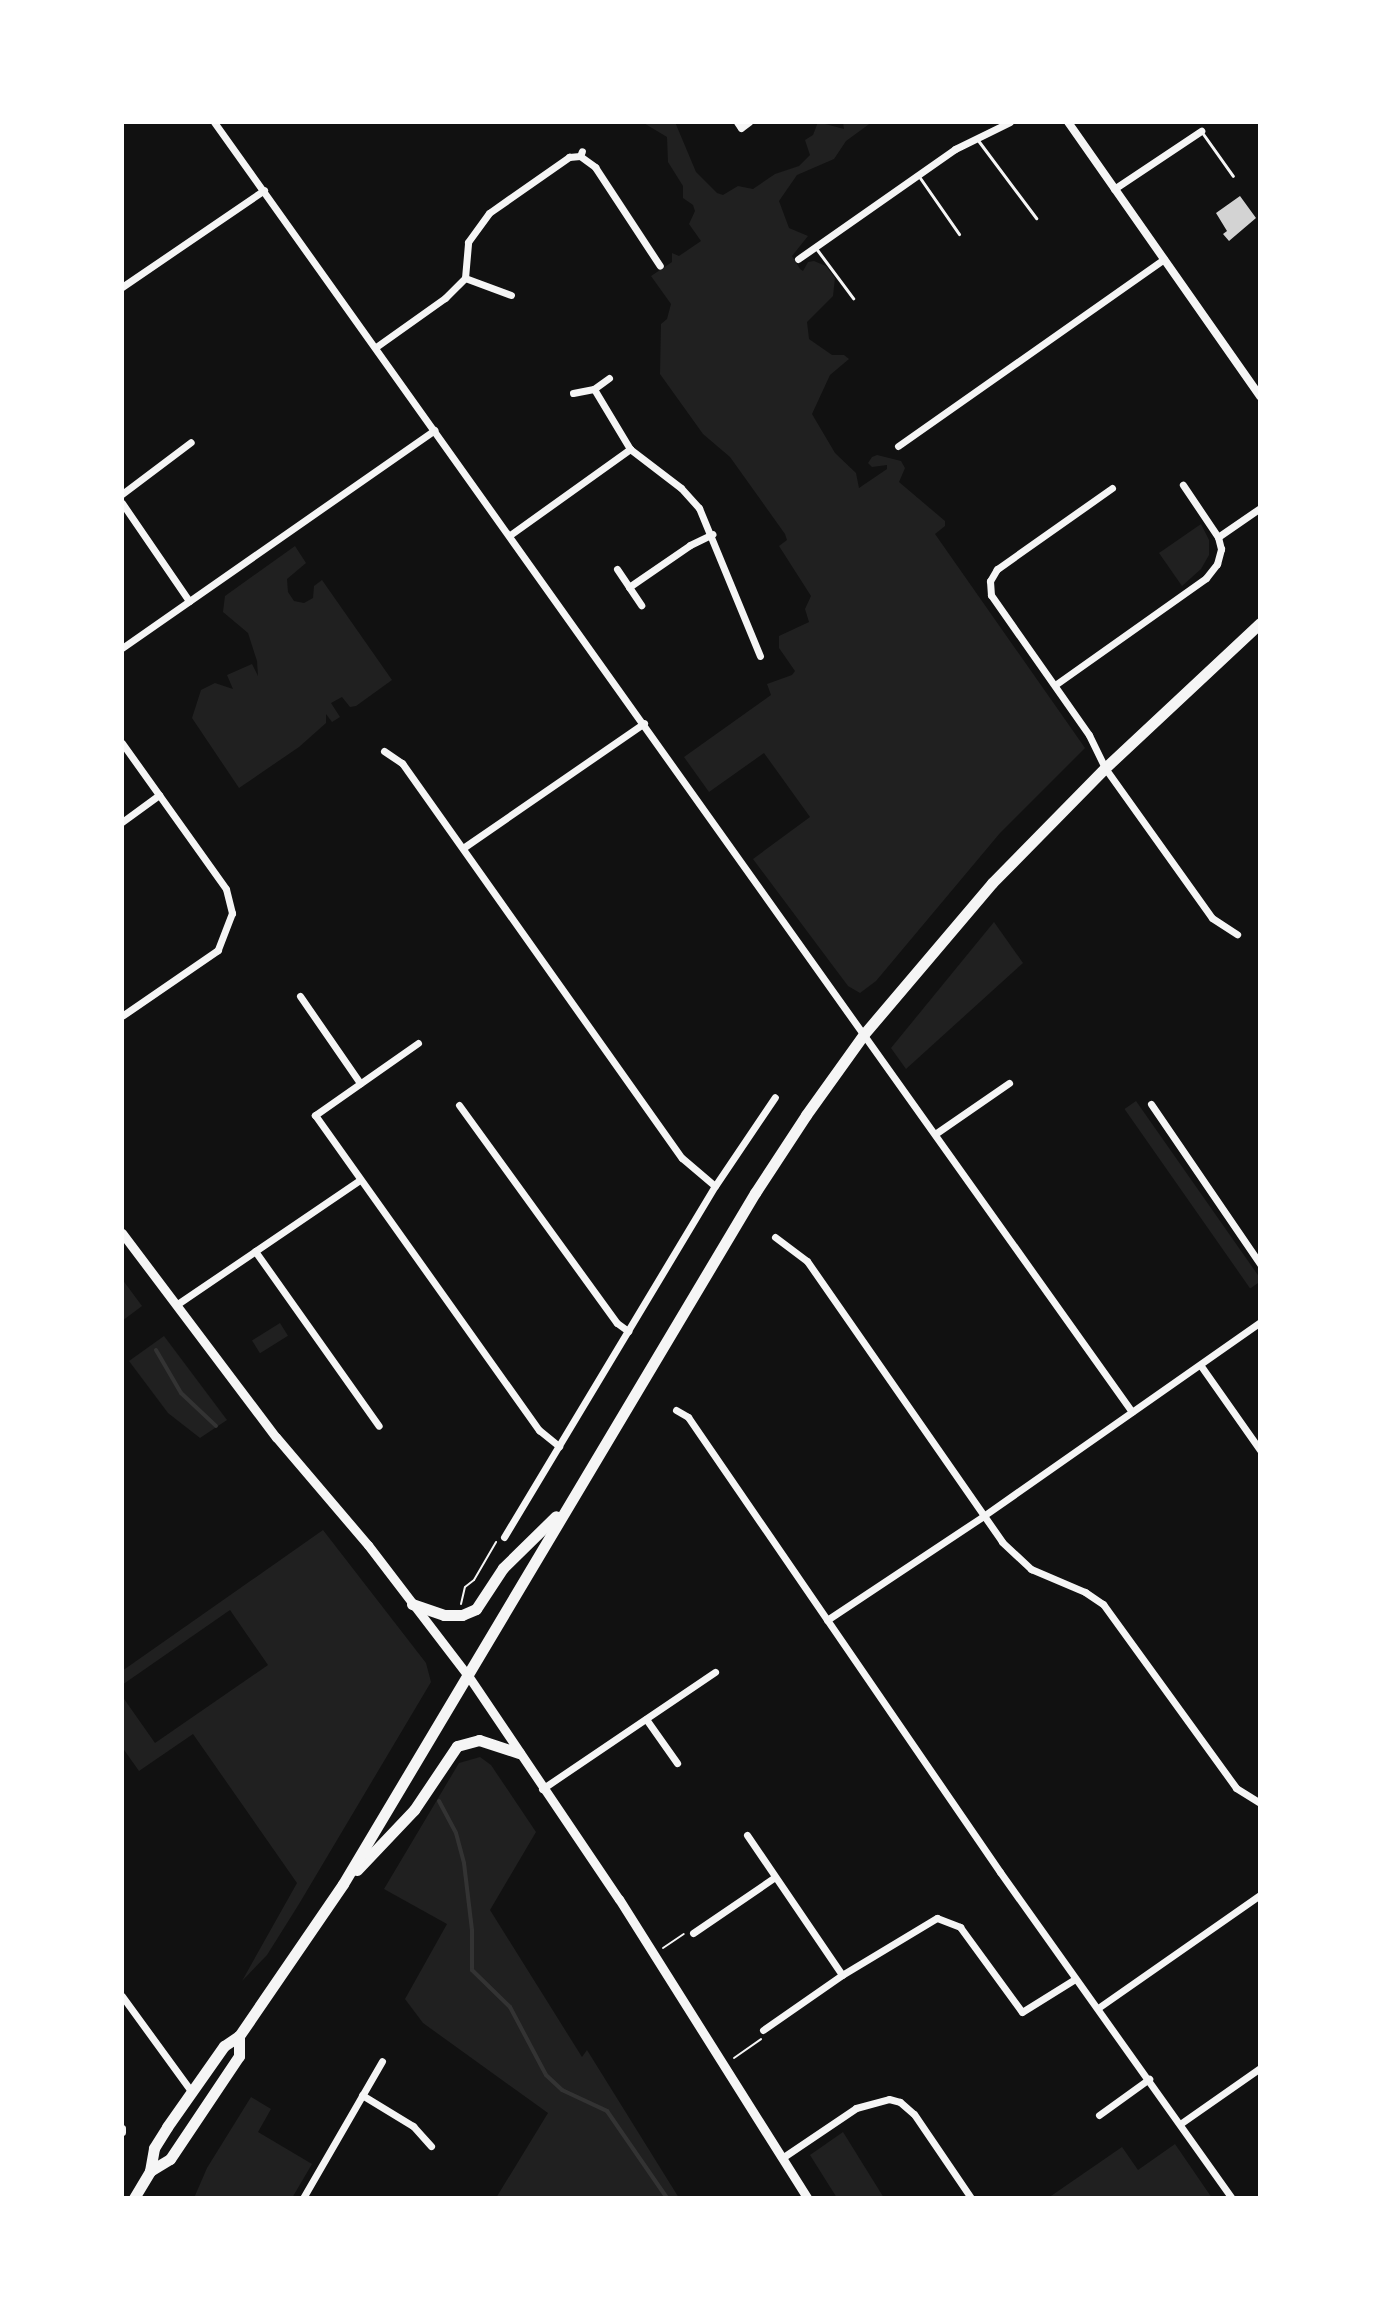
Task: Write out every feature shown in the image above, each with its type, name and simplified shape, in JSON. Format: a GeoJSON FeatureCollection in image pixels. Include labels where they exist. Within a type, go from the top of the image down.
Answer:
{"type":"FeatureCollection","features":[{"type":"Feature","properties":{"kind":"main road"},"geometry":{"type":"LineString","coordinates":[[134,2198],[150,2171],[154,2148],[191,2091],[224,2046],[239,2036],[343,1884],[755,1193],[864,1034],[992,883],[1105,768],[1260,623]]}},
{"type":"Feature","properties":{"kind":"main road"},"geometry":{"type":"LineString","coordinates":[[122,1233],[276,1437],[341,1512],[469,1677],[654,1954],[807,2198]]}},
{"type":"Feature","properties":{"kind":"main road"},"geometry":{"type":"LineString","coordinates":[[412,1604],[444,1615],[462,1615],[476,1609],[503,1568],[568,1505]]}},
{"type":"Feature","properties":{"kind":"main road"},"geometry":{"type":"LineString","coordinates":[[343,1884],[414,1810],[457,1746],[479,1740],[519,1753]]}},
{"type":"Feature","properties":{"kind":"main road"},"geometry":{"type":"LineString","coordinates":[[150,2171],[170,2159],[239,2056],[239,2036]]}},
{"type":"Feature","properties":{"kind":"street"},"geometry":{"type":"LineString","coordinates":[[214,122],[1132,1412]]}},
{"type":"Feature","properties":{"kind":"street"},"geometry":{"type":"LineString","coordinates":[[737,122],[741,128],[749,122]]}},
{"type":"Feature","properties":{"kind":"street"},"geometry":{"type":"LineString","coordinates":[[798,259],[955,149],[1010,122]]}},
{"type":"Feature","properties":{"kind":"street"},"geometry":{"type":"LineString","coordinates":[[1068,122],[1260,396]]}},
{"type":"Feature","properties":{"kind":"street"},"geometry":{"type":"LineString","coordinates":[[1114,189],[1201,131]]}},
{"type":"Feature","properties":{"kind":"street"},"geometry":{"type":"LineString","coordinates":[[376,347],[445,298],[465,278],[468,242],[483,219],[569,157],[581,154],[595,167],[660,266]]}},
{"type":"Feature","properties":{"kind":"street"},"geometry":{"type":"LineString","coordinates":[[122,287],[264,190]]}},
{"type":"Feature","properties":{"kind":"street"},"geometry":{"type":"LineString","coordinates":[[898,446],[1164,259]]}},
{"type":"Feature","properties":{"kind":"street"},"geometry":{"type":"LineString","coordinates":[[465,278],[511,295]]}},
{"type":"Feature","properties":{"kind":"street"},"geometry":{"type":"LineString","coordinates":[[573,393],[594,389],[609,378]]}},
{"type":"Feature","properties":{"kind":"street"},"geometry":{"type":"LineString","coordinates":[[594,389],[630,449],[681,488],[699,508],[713,534],[760,656]]}},
{"type":"Feature","properties":{"kind":"street"},"geometry":{"type":"LineString","coordinates":[[122,648],[435,430]]}},
{"type":"Feature","properties":{"kind":"street"},"geometry":{"type":"LineString","coordinates":[[122,494],[191,442]]}},
{"type":"Feature","properties":{"kind":"street"},"geometry":{"type":"LineString","coordinates":[[510,535],[630,449]]}},
{"type":"Feature","properties":{"kind":"street"},"geometry":{"type":"LineString","coordinates":[[1055,685],[1206,578],[1220,557],[1218,537],[1183,485]]}},
{"type":"Feature","properties":{"kind":"street"},"geometry":{"type":"LineString","coordinates":[[1112,488],[1001,566],[990,581],[993,599],[1089,735],[1105,768],[1212,918],[1237,934]]}},
{"type":"Feature","properties":{"kind":"street"},"geometry":{"type":"LineString","coordinates":[[122,503],[189,601]]}},
{"type":"Feature","properties":{"kind":"street"},"geometry":{"type":"LineString","coordinates":[[1218,537],[1260,508]]}},
{"type":"Feature","properties":{"kind":"street"},"geometry":{"type":"LineString","coordinates":[[629,587],[690,545],[713,534]]}},
{"type":"Feature","properties":{"kind":"street"},"geometry":{"type":"LineString","coordinates":[[617,569],[641,605]]}},
{"type":"Feature","properties":{"kind":"street"},"geometry":{"type":"LineString","coordinates":[[463,848],[644,723]]}},
{"type":"Feature","properties":{"kind":"street"},"geometry":{"type":"LineString","coordinates":[[122,743],[226,889],[232,913],[218,950],[122,1016]]}},
{"type":"Feature","properties":{"kind":"street"},"geometry":{"type":"LineString","coordinates":[[384,751],[402,763],[682,1158],[715,1186]]}},
{"type":"Feature","properties":{"kind":"street"},"geometry":{"type":"LineString","coordinates":[[122,822],[159,795]]}},
{"type":"Feature","properties":{"kind":"street"},"geometry":{"type":"LineString","coordinates":[[300,996],[360,1083]]}},
{"type":"Feature","properties":{"kind":"street"},"geometry":{"type":"LineString","coordinates":[[418,1043],[315,1115],[539,1430],[559,1446]]}},
{"type":"Feature","properties":{"kind":"street"},"geometry":{"type":"LineString","coordinates":[[935,1134],[1009,1083]]}},
{"type":"Feature","properties":{"kind":"street"},"geometry":{"type":"LineString","coordinates":[[504,1537],[715,1186],[775,1097]]}},
{"type":"Feature","properties":{"kind":"street"},"geometry":{"type":"LineString","coordinates":[[1151,1104],[1260,1264]]}},
{"type":"Feature","properties":{"kind":"street"},"geometry":{"type":"LineString","coordinates":[[459,1105],[617,1323],[628,1331]]}},
{"type":"Feature","properties":{"kind":"street"},"geometry":{"type":"LineString","coordinates":[[176,1305],[360,1180]]}},
{"type":"Feature","properties":{"kind":"street"},"geometry":{"type":"LineString","coordinates":[[775,1237],[807,1261],[982,1517],[1012,1554],[1031,1569],[1085,1592],[1109,1610],[1236,1788],[1260,1803]]}},
{"type":"Feature","properties":{"kind":"street"},"geometry":{"type":"LineString","coordinates":[[255,1251],[379,1426]]}},
{"type":"Feature","properties":{"kind":"street"},"geometry":{"type":"LineString","coordinates":[[827,1620],[982,1517],[1260,1322]]}},
{"type":"Feature","properties":{"kind":"street"},"geometry":{"type":"LineString","coordinates":[[1201,1366],[1260,1450]]}},
{"type":"Feature","properties":{"kind":"street"},"geometry":{"type":"LineString","coordinates":[[676,1410],[688,1417],[1075,1979],[1232,2198]]}},
{"type":"Feature","properties":{"kind":"street"},"geometry":{"type":"LineString","coordinates":[[542,1789],[715,1672]]}},
{"type":"Feature","properties":{"kind":"street"},"geometry":{"type":"LineString","coordinates":[[646,1719],[677,1763]]}},
{"type":"Feature","properties":{"kind":"street"},"geometry":{"type":"LineString","coordinates":[[747,1835],[842,1975]]}},
{"type":"Feature","properties":{"kind":"street"},"geometry":{"type":"LineString","coordinates":[[693,1933],[775,1877]]}},
{"type":"Feature","properties":{"kind":"street"},"geometry":{"type":"LineString","coordinates":[[1098,2008],[1260,1895]]}},
{"type":"Feature","properties":{"kind":"street"},"geometry":{"type":"LineString","coordinates":[[763,2030],[842,1975],[937,1918],[960,1927],[1022,2012],[1075,1979]]}},
{"type":"Feature","properties":{"kind":"street"},"geometry":{"type":"LineString","coordinates":[[123,1999],[191,2091]]}},
{"type":"Feature","properties":{"kind":"street"},"geometry":{"type":"LineString","coordinates":[[303,2198],[382,2061]]}},
{"type":"Feature","properties":{"kind":"street"},"geometry":{"type":"LineString","coordinates":[[1180,2124],[1260,2068]]}},
{"type":"Feature","properties":{"kind":"street"},"geometry":{"type":"LineString","coordinates":[[1099,2115],[1149,2079]]}},
{"type":"Feature","properties":{"kind":"street"},"geometry":{"type":"LineString","coordinates":[[362,2095],[413,2126],[431,2146]]}},
{"type":"Feature","properties":{"kind":"street"},"geometry":{"type":"LineString","coordinates":[[782,2158],[856,2108],[889,2099],[900,2102],[914,2114],[971,2198]]}},
{"type":"Feature","properties":{"kind":"lane"},"geometry":{"type":"LineString","coordinates":[[1201,131],[1233,176]]}},
{"type":"Feature","properties":{"kind":"lane"},"geometry":{"type":"LineString","coordinates":[[977,139],[1036,218]]}},
{"type":"Feature","properties":{"kind":"lane"},"geometry":{"type":"LineString","coordinates":[[918,175],[959,234]]}},
{"type":"Feature","properties":{"kind":"lane"},"geometry":{"type":"LineString","coordinates":[[815,247],[853,298]]}},
{"type":"Feature","properties":{"kind":"path"},"geometry":{"type":"LineString","coordinates":[[461,1605],[465,1587],[474,1580],[497,1539],[504,1537]]}},
{"type":"Feature","properties":{"kind":"path"},"geometry":{"type":"LineString","coordinates":[[654,1954],[685,1934],[693,1933]]}},
{"type":"Feature","properties":{"kind":"path"},"geometry":{"type":"LineString","coordinates":[[724,2065],[760,2041],[763,2030]]}},
{"type":"Feature","properties":{"kind":"shaded area"},"geometry":{"type":"Polygon","coordinates":[[[642,122],[675,122],[696,172],[723,195],[738,186],[753,189],[775,174],[799,166],[810,155],[805,140],[813,135],[818,122],[844,129],[843,122],[872,122],[846,141],[834,159],[797,175],[779,201],[789,228],[808,236],[792,256],[800,269],[803,271],[808,262],[814,261],[826,266],[835,278],[833,296],[807,322],[809,339],[832,355],[844,355],[849,359],[830,375],[812,414],[835,453],[856,473],[859,488],[887,469],[887,465],[872,467],[868,463],[872,457],[877,455],[901,461],[905,468],[899,482],[945,521],[945,526],[935,534],[1085,748],[1000,833],[876,981],[860,993],[848,986],[753,859],[810,817],[764,753],[709,792],[684,757],[771,695],[767,684],[792,675],[795,671],[779,648],[779,636],[809,622],[805,609],[811,596],[779,546],[787,540],[785,534],[730,457],[703,434],[660,374],[661,324],[667,319],[671,304],[651,276],[672,262],[672,253],[679,256],[701,241],[689,224],[695,211],[693,205],[683,198],[683,186],[668,162],[667,137],[642,122]]]}},
{"type":"Feature","properties":{"kind":"shaded area"},"geometry":{"type":"Polygon","coordinates":[[[1201,524],[1209,540],[1209,555],[1201,569],[1182,586],[1159,553],[1201,524]]]}},
{"type":"Feature","properties":{"kind":"shaded area"},"geometry":{"type":"Polygon","coordinates":[[[295,546],[306,563],[287,579],[288,592],[294,601],[304,603],[313,598],[314,586],[322,580],[392,680],[356,706],[350,707],[342,697],[331,703],[340,717],[332,722],[326,714],[326,723],[299,747],[239,788],[192,718],[201,690],[215,683],[233,689],[227,675],[252,664],[258,676],[257,661],[248,633],[223,612],[225,596],[295,546]]]}},
{"type":"Feature","properties":{"kind":"shaded area"},"geometry":{"type":"Polygon","coordinates":[[[994,922],[1023,963],[906,1069],[891,1048],[994,922]]]}},
{"type":"Feature","properties":{"kind":"shaded area"},"geometry":{"type":"Polygon","coordinates":[[[1136,1101],[1260,1278],[1250,1288],[1125,1109],[1136,1101]]]}},
{"type":"Feature","properties":{"kind":"shaded area"},"geometry":{"type":"Polygon","coordinates":[[[122,1279],[142,1306],[122,1321],[122,1279]]]}},
{"type":"Feature","properties":{"kind":"shaded area"},"geometry":{"type":"Polygon","coordinates":[[[280,1323],[288,1336],[260,1353],[252,1340],[280,1323]]]}},
{"type":"Feature","properties":{"kind":"shaded area"},"geometry":{"type":"Polygon","coordinates":[[[164,1336],[227,1420],[200,1438],[168,1413],[129,1361],[164,1336]]]}},
{"type":"Feature","properties":{"kind":"shaded area"},"geometry":{"type":"Polygon","coordinates":[[[323,1530],[426,1663],[431,1682],[267,1955],[242,1981],[297,1883],[193,1734],[139,1771],[122,1747],[122,1696],[155,1743],[268,1665],[230,1610],[122,1685],[122,1671],[323,1530]]]}},
{"type":"Feature","properties":{"kind":"shaded area"},"geometry":{"type":"Polygon","coordinates":[[[480,1757],[491,1765],[536,1832],[490,1910],[582,2057],[587,2050],[679,2198],[496,2198],[548,2113],[423,2023],[405,1999],[447,1924],[384,1889],[459,1763],[480,1757]]]}},
{"type":"Feature","properties":{"kind":"shaded area"},"geometry":{"type":"Polygon","coordinates":[[[251,2097],[271,2109],[258,2132],[312,2164],[292,2198],[194,2198],[207,2168],[251,2097]]]}},
{"type":"Feature","properties":{"kind":"shaded area"},"geometry":{"type":"Polygon","coordinates":[[[843,2132],[884,2198],[837,2198],[810,2155],[843,2132]]]}},
{"type":"Feature","properties":{"kind":"shaded area"},"geometry":{"type":"Polygon","coordinates":[[[1175,2144],[1212,2198],[1048,2198],[1122,2147],[1138,2170],[1175,2144]]]}},
{"type":"Feature","properties":{"kind":"building"},"geometry":{"type":"Polygon","coordinates":[[[1240,196],[1256,218],[1229,241],[1223,234],[1227,231],[1216,213],[1240,196]]]}},
{"type":"Feature","properties":{"kind":"waterway"},"geometry":{"type":"LineString","coordinates":[[156,1350],[181,1393],[216,1426]]}},
{"type":"Feature","properties":{"kind":"waterway"},"geometry":{"type":"LineString","coordinates":[[439,1801],[456,1833],[464,1863],[472,1930],[472,1970],[510,2007],[546,2075],[562,2090],[607,2111],[667,2198]]}}]}
